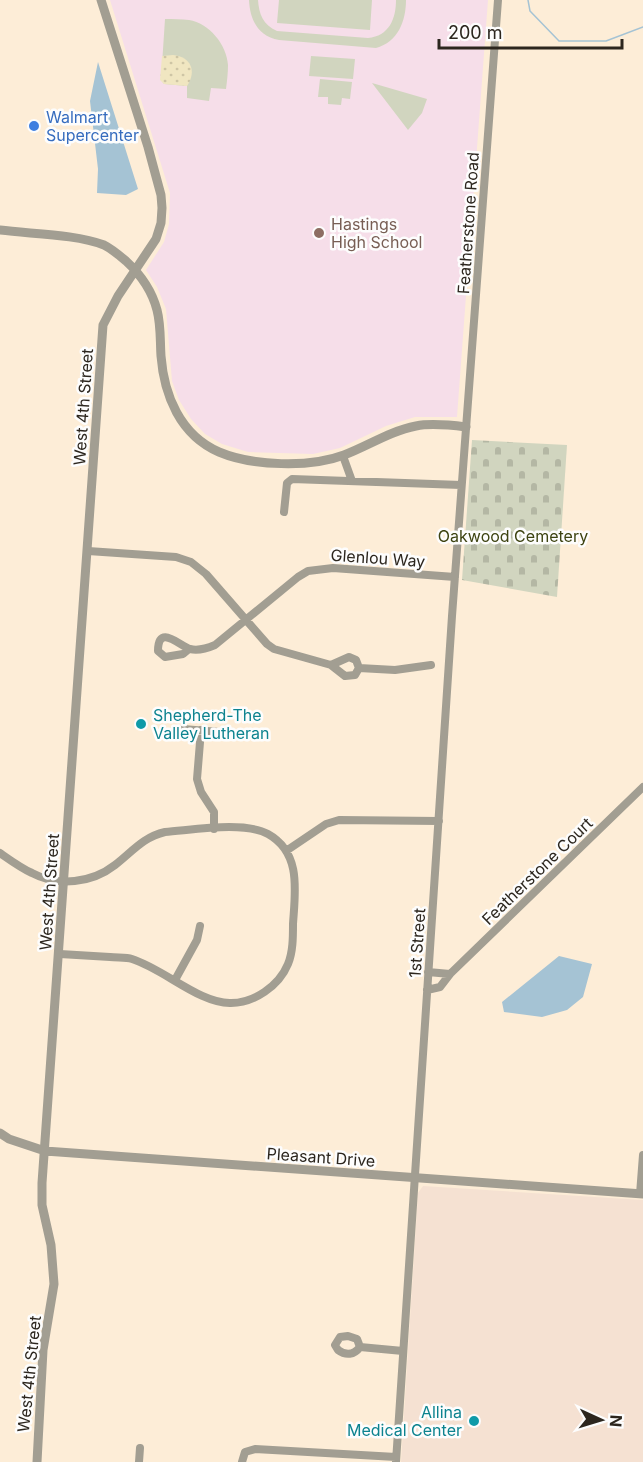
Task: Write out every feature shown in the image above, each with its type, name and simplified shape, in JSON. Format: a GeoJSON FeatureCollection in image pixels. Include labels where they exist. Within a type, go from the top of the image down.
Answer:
{"type":"FeatureCollection","features":[{"type":"Feature","properties":{"kind":"street"},"geometry":{"type":"LineString","coordinates":[[101,0],[161,195],[161,223],[156,239],[136,271]]}},
{"type":"Feature","properties":{"kind":"street","name":"Featherstone Road"},"geometry":{"type":"LineString","coordinates":[[466,427],[498,0]]}},
{"type":"Feature","properties":{"kind":"street"},"geometry":{"type":"LineString","coordinates":[[0,230],[85,240],[105,246],[136,271],[150,291],[157,311],[164,383],[171,404],[184,424],[200,441],[219,452],[246,460],[314,463],[343,456],[389,434],[416,425],[466,427]]}},
{"type":"Feature","properties":{"kind":"street","name":"West 4th Street"},"geometry":{"type":"LineString","coordinates":[[37,1462],[44,1350],[54,1284],[51,1245],[42,1205],[45,1151],[105,322],[118,296],[136,271]]}},
{"type":"Feature","properties":{"kind":"street","name":"1st Street"},"geometry":{"type":"LineString","coordinates":[[396,1460],[466,427]]}},
{"type":"Feature","properties":{"kind":"street"},"geometry":{"type":"LineString","coordinates":[[343,456],[352,481]]}},
{"type":"Feature","properties":{"kind":"street"},"geometry":{"type":"LineString","coordinates":[[284,512],[288,479],[461,485]]}},
{"type":"Feature","properties":{"kind":"street"},"geometry":{"type":"LineString","coordinates":[[88,551],[186,560],[206,574],[267,644],[331,665],[341,674],[350,677],[355,675],[359,668]]}},
{"type":"Feature","properties":{"kind":"street","name":"Glenlou Way"},"geometry":{"type":"LineString","coordinates":[[189,649],[215,645],[308,571],[320,568],[455,577]]}},
{"type":"Feature","properties":{"kind":"street"},"geometry":{"type":"LineString","coordinates":[[331,665],[349,657],[356,660],[359,668]]}},
{"type":"Feature","properties":{"kind":"street"},"geometry":{"type":"LineString","coordinates":[[359,668],[395,670],[431,665]]}},
{"type":"Feature","properties":{"kind":"street"},"geometry":{"type":"LineString","coordinates":[[183,729],[219,732]]}},
{"type":"Feature","properties":{"kind":"street"},"geometry":{"type":"LineString","coordinates":[[201,730],[197,779],[199,787],[214,812],[214,829]]}},
{"type":"Feature","properties":{"kind":"street","name":"Featherstone Court"},"geometry":{"type":"LineString","coordinates":[[427,990],[440,987],[450,974],[643,787]]}},
{"type":"Feature","properties":{"kind":"street"},"geometry":{"type":"LineString","coordinates":[[286,851],[327,824],[339,820],[440,821]]}},
{"type":"Feature","properties":{"kind":"street"},"geometry":{"type":"LineString","coordinates":[[0,853],[33,874],[47,879],[80,881],[99,876],[115,866],[142,841],[153,835],[165,832],[248,827],[269,834],[286,851],[293,865],[296,879],[292,945],[288,964],[278,981],[257,997],[232,1004],[209,1000],[176,980],[132,959],[60,954]]}},
{"type":"Feature","properties":{"kind":"street"},"geometry":{"type":"LineString","coordinates":[[176,980],[197,940],[200,926]]}},
{"type":"Feature","properties":{"kind":"street"},"geometry":{"type":"LineString","coordinates":[[428,972],[450,974]]}},
{"type":"Feature","properties":{"kind":"street","name":"Pleasant Drive"},"geometry":{"type":"LineString","coordinates":[[0,1133],[9,1139],[45,1151],[641,1194]]}},
{"type":"Feature","properties":{"kind":"street"},"geometry":{"type":"LineString","coordinates":[[641,1194],[643,1155]]}},
{"type":"Feature","properties":{"kind":"street"},"geometry":{"type":"LineString","coordinates":[[360,1347],[403,1351]]}},
{"type":"Feature","properties":{"kind":"street"},"geometry":{"type":"LineString","coordinates":[[139,1462],[140,1448]]}},
{"type":"Feature","properties":{"kind":"street"},"geometry":{"type":"LineString","coordinates":[[242,1462],[245,1452],[255,1449],[396,1460]]}},
{"type":"Feature","properties":{"kind":"shaded area","name":"Hastings High School"},"geometry":{"type":"Polygon","coordinates":[[[110,0],[488,0],[457,417],[415,417],[386,426],[340,448],[313,454],[248,452],[222,444],[205,434],[191,419],[179,400],[172,381],[166,309],[157,287],[146,270],[164,242],[169,224],[170,193],[110,0]]]}},
{"type":"Feature","properties":{"kind":"shaded area"},"geometry":{"type":"Polygon","coordinates":[[[423,1186],[643,1200],[643,1462],[401,1462],[418,1193],[423,1186]]]}},
{"type":"Feature","properties":{"kind":"green space"},"geometry":{"type":"Polygon","coordinates":[[[249,0],[258,0],[263,18],[268,26],[277,31],[368,38],[381,34],[390,25],[395,14],[396,0],[406,0],[399,30],[390,41],[376,48],[272,38],[256,26],[249,0]]]}},
{"type":"Feature","properties":{"kind":"green space"},"geometry":{"type":"Polygon","coordinates":[[[279,0],[372,0],[370,30],[277,23],[279,0]]]}},
{"type":"Feature","properties":{"kind":"green space"},"geometry":{"type":"Polygon","coordinates":[[[165,19],[186,20],[203,25],[216,36],[224,50],[228,65],[226,89],[211,88],[209,101],[187,98],[187,86],[164,84],[161,80],[165,19]]]}},
{"type":"Feature","properties":{"kind":"green space"},"geometry":{"type":"Polygon","coordinates":[[[311,56],[355,59],[353,79],[309,76],[311,56]]]}},
{"type":"Feature","properties":{"kind":"green space"},"geometry":{"type":"Polygon","coordinates":[[[320,79],[352,82],[350,99],[342,98],[341,105],[328,104],[328,97],[318,97],[320,79]]]}},
{"type":"Feature","properties":{"kind":"green space"},"geometry":{"type":"Polygon","coordinates":[[[372,83],[427,99],[422,113],[408,130],[372,83]]]}},
{"type":"Feature","properties":{"kind":"green space","name":"Oakwood Cemetery"},"geometry":{"type":"Polygon","coordinates":[[[472,440],[567,445],[557,597],[462,580],[472,440]]]}},
{"type":"Feature","properties":{"kind":"sand"},"geometry":{"type":"Polygon","coordinates":[[[173,55],[188,62],[192,70],[187,86],[164,84],[160,80],[162,56],[173,55]]]}},
{"type":"Feature","properties":{"kind":"water"},"geometry":{"type":"Polygon","coordinates":[[[98,62],[138,189],[126,195],[97,193],[98,169],[90,101],[98,62]]]}},
{"type":"Feature","properties":{"kind":"water"},"geometry":{"type":"Polygon","coordinates":[[[559,956],[592,964],[583,997],[567,1010],[542,1017],[504,1012],[502,1002],[559,956]]]}},
{"type":"Feature","properties":{"kind":"waterway"},"geometry":{"type":"LineString","coordinates":[[528,0],[530,11],[559,41],[606,41],[643,27]]}},
{"type":"Feature","properties":{"kind":"place","name":"Walmart Supercenter"},"geometry":{"type":"Point","coordinates":[34,126]}},
{"type":"Feature","properties":{"kind":"place","name":"Hastings High School"},"geometry":{"type":"Point","coordinates":[319,233]}},
{"type":"Feature","properties":{"kind":"place","name":"Shepherd-The Valley Lutheran"},"geometry":{"type":"Point","coordinates":[141,724]}},
{"type":"Feature","properties":{"kind":"place","name":"Allina Medical Center"},"geometry":{"type":"Point","coordinates":[474,1421]}}]}
